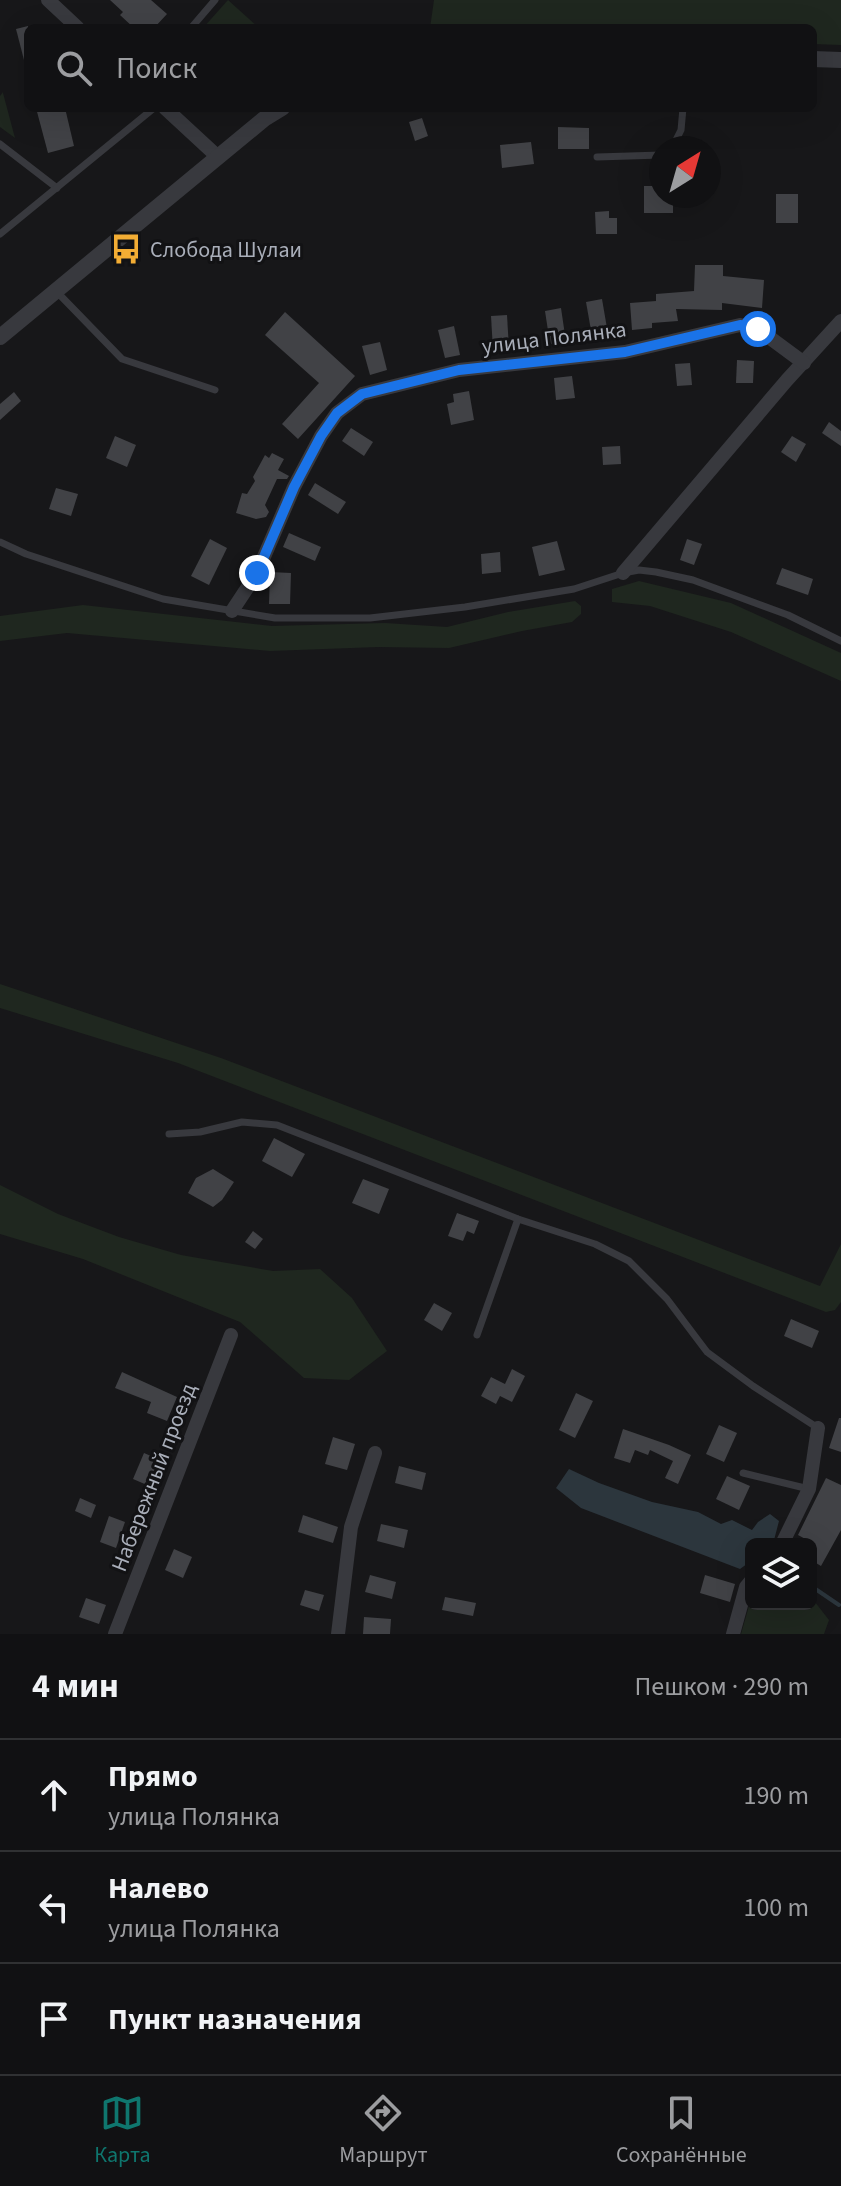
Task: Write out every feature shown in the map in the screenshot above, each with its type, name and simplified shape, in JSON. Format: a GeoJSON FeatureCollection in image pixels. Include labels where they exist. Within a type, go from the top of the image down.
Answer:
{"type":"FeatureCollection","features":[{"type":"Feature","properties":{"kind":"street"},"geometry":{"type":"LineString","coordinates":[[48,0],[74,24]]}},
{"type":"Feature","properties":{"kind":"street"},"geometry":{"type":"LineString","coordinates":[[817,59],[841,60]]}},
{"type":"Feature","properties":{"kind":"street"},"geometry":{"type":"LineString","coordinates":[[169,112],[218,157]]}},
{"type":"Feature","properties":{"kind":"street"},"geometry":{"type":"LineString","coordinates":[[0,337],[275,112]]}},
{"type":"Feature","properties":{"kind":"street"},"geometry":{"type":"LineString","coordinates":[[623,573],[841,321]]}},
{"type":"Feature","properties":{"kind":"street","name":"улица Полянка"},"geometry":{"type":"LineString","coordinates":[[232,611],[257,573],[294,487],[321,436],[337,413],[362,394],[459,370],[625,352],[740,325],[758,329],[804,363]]}},
{"type":"Feature","properties":{"kind":"street","name":"Набережный проезд"},"geometry":{"type":"LineString","coordinates":[[115,1634],[231,1335]]}},
{"type":"Feature","properties":{"kind":"street"},"geometry":{"type":"LineString","coordinates":[[785,1538],[809,1489],[818,1428]]}},
{"type":"Feature","properties":{"kind":"street"},"geometry":{"type":"LineString","coordinates":[[338,1634],[351,1527],[375,1453]]}},
{"type":"Feature","properties":{"kind":"street"},"geometry":{"type":"LineString","coordinates":[[733,1634],[745,1594]]}},
{"type":"Feature","properties":{"kind":"lane"},"geometry":{"type":"LineString","coordinates":[[194,24],[215,0]]}},
{"type":"Feature","properties":{"kind":"lane"},"geometry":{"type":"LineString","coordinates":[[0,234],[149,112]]}},
{"type":"Feature","properties":{"kind":"lane"},"geometry":{"type":"LineString","coordinates":[[678,136],[683,112]]}},
{"type":"Feature","properties":{"kind":"lane"},"geometry":{"type":"LineString","coordinates":[[0,144],[57,188]]}},
{"type":"Feature","properties":{"kind":"lane"},"geometry":{"type":"LineString","coordinates":[[597,157],[649,155]]}},
{"type":"Feature","properties":{"kind":"lane"},"geometry":{"type":"LineString","coordinates":[[56,291],[122,359],[215,390]]}},
{"type":"Feature","properties":{"kind":"lane"},"geometry":{"type":"LineString","coordinates":[[0,542],[26,554],[163,599],[275,618],[370,618],[465,607],[574,589],[639,570],[693,580],[788,615],[841,641]]}},
{"type":"Feature","properties":{"kind":"lane"},"geometry":{"type":"LineString","coordinates":[[169,1134],[200,1132],[242,1122],[277,1125],[518,1219],[595,1244],[629,1261],[667,1299],[707,1352],[818,1428]]}},
{"type":"Feature","properties":{"kind":"lane"},"geometry":{"type":"LineString","coordinates":[[477,1335],[518,1219]]}},
{"type":"Feature","properties":{"kind":"lane"},"geometry":{"type":"LineString","coordinates":[[743,1473],[809,1489]]}},
{"type":"Feature","properties":{"kind":"shaded area"},"geometry":{"type":"Polygon","coordinates":[[[228,0],[255,24],[207,24],[228,0]]]}},
{"type":"Feature","properties":{"kind":"shaded area"},"geometry":{"type":"Polygon","coordinates":[[[434,0],[841,0],[841,45],[817,44],[817,24],[431,24],[434,0]]]}},
{"type":"Feature","properties":{"kind":"shaded area"},"geometry":{"type":"Polygon","coordinates":[[[3,92],[15,138],[0,127],[0,96],[3,92]]]}},
{"type":"Feature","properties":{"kind":"shaded area"},"geometry":{"type":"Polygon","coordinates":[[[639,581],[731,603],[841,653],[841,681],[731,632],[650,606],[612,602],[612,589],[639,581]]]}},
{"type":"Feature","properties":{"kind":"shaded area"},"geometry":{"type":"Polygon","coordinates":[[[575,601],[581,606],[581,614],[572,622],[449,648],[270,651],[67,633],[0,641],[0,616],[83,605],[272,626],[385,623],[447,627],[508,612],[575,601]]]}},
{"type":"Feature","properties":{"kind":"shaded area"},"geometry":{"type":"Polygon","coordinates":[[[0,984],[221,1058],[820,1286],[841,1244],[841,1302],[835,1310],[826,1312],[178,1063],[0,1008],[0,984]]]}},
{"type":"Feature","properties":{"kind":"shaded area"},"geometry":{"type":"Polygon","coordinates":[[[0,1185],[58,1214],[119,1237],[181,1255],[273,1271],[320,1269],[352,1298],[387,1351],[349,1380],[304,1378],[240,1322],[83,1259],[0,1234],[0,1185]]]}},
{"type":"Feature","properties":{"kind":"shaded area"},"geometry":{"type":"Polygon","coordinates":[[[569,1469],[652,1502],[698,1512],[721,1524],[732,1520],[752,1530],[770,1514],[779,1521],[775,1538],[745,1538],[745,1565],[740,1569],[581,1508],[556,1488],[569,1469]]]}},
{"type":"Feature","properties":{"kind":"shaded area"},"geometry":{"type":"Polygon","coordinates":[[[817,1605],[829,1620],[824,1634],[741,1634],[748,1610],[817,1610],[817,1605]]]}},
{"type":"Feature","properties":{"kind":"building"},"geometry":{"type":"Polygon","coordinates":[[[110,0],[151,0],[167,14],[158,24],[130,24],[120,15],[123,12],[110,0]]]}},
{"type":"Feature","properties":{"kind":"building"},"geometry":{"type":"Polygon","coordinates":[[[24,27],[24,60],[16,29],[24,27]]]}},
{"type":"Feature","properties":{"kind":"building"},"geometry":{"type":"Polygon","coordinates":[[[37,112],[66,112],[74,146],[48,153],[37,112]]]}},
{"type":"Feature","properties":{"kind":"building"},"geometry":{"type":"Polygon","coordinates":[[[422,118],[428,136],[415,141],[409,122],[422,118]]]}},
{"type":"Feature","properties":{"kind":"building"},"geometry":{"type":"Polygon","coordinates":[[[558,127],[589,128],[589,149],[558,149],[558,127]]]}},
{"type":"Feature","properties":{"kind":"building"},"geometry":{"type":"Polygon","coordinates":[[[531,142],[534,164],[502,168],[500,145],[531,142]]]}},
{"type":"Feature","properties":{"kind":"building"},"geometry":{"type":"Polygon","coordinates":[[[644,186],[649,186],[649,208],[673,208],[673,213],[644,213],[644,186]]]}},
{"type":"Feature","properties":{"kind":"building"},"geometry":{"type":"Polygon","coordinates":[[[776,194],[798,194],[798,223],[776,223],[776,194]]]}},
{"type":"Feature","properties":{"kind":"building"},"geometry":{"type":"Polygon","coordinates":[[[609,211],[609,218],[617,218],[617,234],[596,234],[595,212],[609,211]]]}},
{"type":"Feature","properties":{"kind":"building"},"geometry":{"type":"Polygon","coordinates":[[[695,265],[723,265],[723,276],[764,280],[762,308],[722,303],[722,310],[676,309],[678,321],[652,323],[652,328],[632,330],[630,303],[656,301],[656,294],[694,291],[695,265]]]}},
{"type":"Feature","properties":{"kind":"building"},"geometry":{"type":"Polygon","coordinates":[[[602,299],[608,334],[592,336],[586,302],[602,299]]]}},
{"type":"Feature","properties":{"kind":"building"},"geometry":{"type":"Polygon","coordinates":[[[561,308],[566,342],[550,344],[545,311],[561,308]]]}},
{"type":"Feature","properties":{"kind":"building"},"geometry":{"type":"Polygon","coordinates":[[[285,312],[355,376],[298,439],[282,424],[319,383],[265,335],[285,312]]]}},
{"type":"Feature","properties":{"kind":"building"},"geometry":{"type":"Polygon","coordinates":[[[507,315],[509,349],[493,350],[491,316],[507,315]]]}},
{"type":"Feature","properties":{"kind":"building"},"geometry":{"type":"Polygon","coordinates":[[[454,326],[460,355],[445,358],[438,330],[454,326]]]}},
{"type":"Feature","properties":{"kind":"building"},"geometry":{"type":"Polygon","coordinates":[[[380,342],[387,370],[370,375],[362,346],[380,342]]]}},
{"type":"Feature","properties":{"kind":"building"},"geometry":{"type":"Polygon","coordinates":[[[737,360],[754,361],[753,383],[736,383],[737,360]]]}},
{"type":"Feature","properties":{"kind":"building"},"geometry":{"type":"Polygon","coordinates":[[[690,363],[692,385],[677,386],[675,364],[690,363]]]}},
{"type":"Feature","properties":{"kind":"building"},"geometry":{"type":"Polygon","coordinates":[[[572,376],[575,398],[556,400],[554,378],[572,376]]]}},
{"type":"Feature","properties":{"kind":"building"},"geometry":{"type":"Polygon","coordinates":[[[469,391],[474,420],[451,425],[447,404],[454,402],[453,394],[469,391]]]}},
{"type":"Feature","properties":{"kind":"building"},"geometry":{"type":"Polygon","coordinates":[[[14,392],[21,401],[0,420],[0,404],[14,392]]]}},
{"type":"Feature","properties":{"kind":"building"},"geometry":{"type":"Polygon","coordinates":[[[829,422],[841,431],[841,446],[822,433],[829,422]]]}},
{"type":"Feature","properties":{"kind":"building"},"geometry":{"type":"Polygon","coordinates":[[[351,428],[373,442],[364,456],[342,441],[351,428]]]}},
{"type":"Feature","properties":{"kind":"building"},"geometry":{"type":"Polygon","coordinates":[[[115,436],[136,445],[127,467],[106,458],[115,436]]]}},
{"type":"Feature","properties":{"kind":"building"},"geometry":{"type":"Polygon","coordinates":[[[792,436],[806,444],[796,462],[781,452],[792,436]]]}},
{"type":"Feature","properties":{"kind":"building"},"geometry":{"type":"Polygon","coordinates":[[[620,446],[621,464],[603,465],[602,447],[620,446]]]}},
{"type":"Feature","properties":{"kind":"building"},"geometry":{"type":"Polygon","coordinates":[[[272,453],[284,459],[278,470],[289,476],[287,479],[277,479],[265,505],[269,512],[266,517],[256,519],[236,513],[242,493],[247,494],[265,455],[269,458],[272,453]]]}},
{"type":"Feature","properties":{"kind":"building"},"geometry":{"type":"Polygon","coordinates":[[[315,483],[346,502],[338,514],[308,495],[315,483]]]}},
{"type":"Feature","properties":{"kind":"building"},"geometry":{"type":"Polygon","coordinates":[[[56,488],[78,494],[71,516],[49,509],[56,488]]]}},
{"type":"Feature","properties":{"kind":"building"},"geometry":{"type":"Polygon","coordinates":[[[289,533],[321,547],[315,561],[283,547],[289,533]]]}},
{"type":"Feature","properties":{"kind":"building"},"geometry":{"type":"Polygon","coordinates":[[[210,539],[227,548],[209,585],[191,576],[210,539]]]}},
{"type":"Feature","properties":{"kind":"building"},"geometry":{"type":"Polygon","coordinates":[[[687,539],[702,544],[694,565],[680,560],[687,539]]]}},
{"type":"Feature","properties":{"kind":"building"},"geometry":{"type":"Polygon","coordinates":[[[557,541],[565,570],[539,576],[532,547],[557,541]]]}},
{"type":"Feature","properties":{"kind":"building"},"geometry":{"type":"Polygon","coordinates":[[[500,552],[501,572],[482,574],[481,554],[500,552]]]}},
{"type":"Feature","properties":{"kind":"building"},"geometry":{"type":"Polygon","coordinates":[[[782,568],[813,579],[808,595],[776,584],[782,568]]]}},
{"type":"Feature","properties":{"kind":"building"},"geometry":{"type":"Polygon","coordinates":[[[270,572],[291,573],[290,604],[269,604],[270,572]]]}},
{"type":"Feature","properties":{"kind":"building"},"geometry":{"type":"Polygon","coordinates":[[[274,1138],[305,1154],[292,1177],[262,1161],[274,1138]]]}},
{"type":"Feature","properties":{"kind":"building"},"geometry":{"type":"Polygon","coordinates":[[[213,1169],[234,1182],[213,1207],[188,1193],[196,1178],[213,1169]]]}},
{"type":"Feature","properties":{"kind":"building"},"geometry":{"type":"Polygon","coordinates":[[[363,1179],[389,1189],[379,1214],[352,1203],[363,1179]]]}},
{"type":"Feature","properties":{"kind":"building"},"geometry":{"type":"Polygon","coordinates":[[[457,1213],[479,1221],[474,1234],[467,1231],[463,1241],[448,1236],[457,1213]]]}},
{"type":"Feature","properties":{"kind":"building"},"geometry":{"type":"Polygon","coordinates":[[[253,1231],[263,1239],[255,1249],[245,1242],[253,1231]]]}},
{"type":"Feature","properties":{"kind":"building"},"geometry":{"type":"Polygon","coordinates":[[[434,1303],[452,1313],[442,1331],[424,1320],[434,1303]]]}},
{"type":"Feature","properties":{"kind":"building"},"geometry":{"type":"Polygon","coordinates":[[[791,1319],[819,1331],[812,1348],[784,1336],[791,1319]]]}},
{"type":"Feature","properties":{"kind":"building"},"geometry":{"type":"Polygon","coordinates":[[[512,1369],[525,1376],[512,1402],[500,1396],[496,1404],[481,1396],[491,1377],[505,1384],[512,1369]]]}},
{"type":"Feature","properties":{"kind":"building"},"geometry":{"type":"Polygon","coordinates":[[[122,1372],[177,1397],[167,1421],[147,1413],[151,1402],[115,1388],[122,1372]]]}},
{"type":"Feature","properties":{"kind":"building"},"geometry":{"type":"Polygon","coordinates":[[[576,1393],[593,1401],[575,1438],[559,1430],[576,1393]]]}},
{"type":"Feature","properties":{"kind":"building"},"geometry":{"type":"Polygon","coordinates":[[[841,1418],[841,1452],[829,1448],[841,1418]]]}},
{"type":"Feature","properties":{"kind":"building"},"geometry":{"type":"Polygon","coordinates":[[[719,1425],[737,1433],[724,1462],[706,1454],[719,1425]]]}},
{"type":"Feature","properties":{"kind":"building"},"geometry":{"type":"Polygon","coordinates":[[[623,1429],[691,1455],[678,1484],[665,1478],[673,1461],[650,1450],[648,1455],[635,1450],[630,1463],[614,1458],[623,1429]]]}},
{"type":"Feature","properties":{"kind":"building"},"geometry":{"type":"Polygon","coordinates":[[[333,1437],[355,1444],[347,1470],[325,1464],[333,1437]]]}},
{"type":"Feature","properties":{"kind":"building"},"geometry":{"type":"Polygon","coordinates":[[[144,1453],[165,1462],[154,1488],[133,1479],[144,1453]]]}},
{"type":"Feature","properties":{"kind":"building"},"geometry":{"type":"Polygon","coordinates":[[[399,1466],[426,1473],[422,1490],[395,1483],[399,1466]]]}},
{"type":"Feature","properties":{"kind":"building"},"geometry":{"type":"Polygon","coordinates":[[[727,1476],[750,1486],[739,1510],[716,1499],[727,1476]]]}},
{"type":"Feature","properties":{"kind":"building"},"geometry":{"type":"Polygon","coordinates":[[[826,1478],[841,1485],[841,1530],[821,1566],[817,1564],[817,1538],[798,1535],[826,1478]]]}},
{"type":"Feature","properties":{"kind":"building"},"geometry":{"type":"Polygon","coordinates":[[[80,1498],[96,1505],[91,1518],[75,1511],[80,1498]]]}},
{"type":"Feature","properties":{"kind":"building"},"geometry":{"type":"Polygon","coordinates":[[[303,1515],[338,1527],[333,1543],[298,1532],[303,1515]]]}},
{"type":"Feature","properties":{"kind":"building"},"geometry":{"type":"Polygon","coordinates":[[[109,1516],[125,1522],[116,1548],[100,1542],[109,1516]]]}},
{"type":"Feature","properties":{"kind":"building"},"geometry":{"type":"Polygon","coordinates":[[[381,1524],[408,1530],[404,1548],[377,1541],[381,1524]]]}},
{"type":"Feature","properties":{"kind":"building"},"geometry":{"type":"Polygon","coordinates":[[[174,1549],[192,1557],[183,1578],[165,1570],[174,1549]]]}},
{"type":"Feature","properties":{"kind":"building"},"geometry":{"type":"Polygon","coordinates":[[[370,1575],[396,1582],[392,1599],[365,1592],[370,1575]]]}},
{"type":"Feature","properties":{"kind":"building"},"geometry":{"type":"Polygon","coordinates":[[[705,1575],[735,1584],[730,1602],[700,1593],[705,1575]]]}},
{"type":"Feature","properties":{"kind":"building"},"geometry":{"type":"Polygon","coordinates":[[[305,1590],[324,1595],[319,1611],[300,1605],[305,1590]]]}},
{"type":"Feature","properties":{"kind":"building"},"geometry":{"type":"Polygon","coordinates":[[[445,1597],[476,1603],[473,1616],[442,1610],[445,1597]]]}},
{"type":"Feature","properties":{"kind":"building"},"geometry":{"type":"Polygon","coordinates":[[[86,1598],[106,1605],[99,1624],[79,1617],[86,1598]]]}},
{"type":"Feature","properties":{"kind":"building"},"geometry":{"type":"Polygon","coordinates":[[[364,1617],[391,1619],[390,1634],[363,1634],[364,1617]]]}},
{"type":"Feature","properties":{"kind":"waterway"},"geometry":{"type":"LineString","coordinates":[[817,1590],[839,1605]]}},
{"type":"Feature","properties":{"kind":"place","name":"Слобода Шулаи"},"geometry":{"type":"Point","coordinates":[126,249]}},
{"type":"Feature","properties":{"kind":"route"},"geometry":{"type":"LineString","coordinates":[[257,573],[294,487],[321,436],[337,413],[362,394],[459,370],[625,352],[740,325],[758,329]]}}]}
